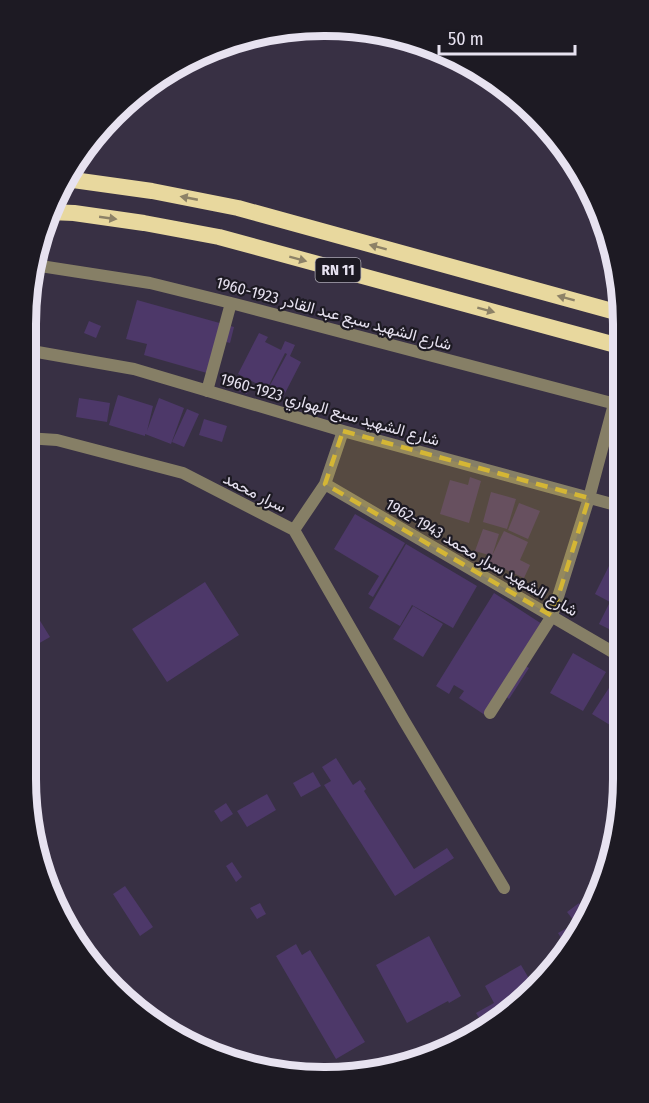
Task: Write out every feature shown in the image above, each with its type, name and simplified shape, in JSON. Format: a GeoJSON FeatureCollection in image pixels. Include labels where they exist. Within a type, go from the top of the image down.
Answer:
{"type":"FeatureCollection","features":[{"type":"Feature","properties":{"kind":"highway","name":"RN 11"},"geometry":{"type":"LineString","coordinates":[[75,180],[152,191],[238,208],[612,311]]}},
{"type":"Feature","properties":{"kind":"highway","name":"RN 11"},"geometry":{"type":"LineString","coordinates":[[59,212],[144,223],[219,237],[613,344]]}},
{"type":"Feature","properties":{"kind":"street","name":"شارع الشهيد سبع عبد القادر 1923-1960"},"geometry":{"type":"LineString","coordinates":[[42,266],[150,283],[613,404]]}},
{"type":"Feature","properties":{"kind":"street"},"geometry":{"type":"LineString","coordinates":[[207,391],[231,303]]}},
{"type":"Feature","properties":{"kind":"street","name":"شارع الشهيد سبع الهواري 1923-1960"},"geometry":{"type":"LineString","coordinates":[[36,352],[134,369],[343,431],[613,504]]}},
{"type":"Feature","properties":{"kind":"street"},"geometry":{"type":"LineString","coordinates":[[490,713],[552,616],[613,421]]}},
{"type":"Feature","properties":{"kind":"street"},"geometry":{"type":"LineString","coordinates":[[294,530],[325,484],[343,431]]}},
{"type":"Feature","properties":{"kind":"street","name":"سرار محمد"},"geometry":{"type":"LineString","coordinates":[[36,439],[57,440],[183,473],[294,530],[504,888]]}},
{"type":"Feature","properties":{"kind":"street","name":"شارع الشهيد سرار محمد 1943-1962"},"geometry":{"type":"LineString","coordinates":[[325,484],[613,652]]}},
{"type":"Feature","properties":{"kind":"highlighted area"},"geometry":{"type":"Polygon","coordinates":[[[343,431],[589,498],[552,616],[325,484],[343,431]]]}},
{"type":"Feature","properties":{"kind":"building"},"geometry":{"type":"Polygon","coordinates":[[[137,300],[234,327],[230,343],[223,341],[214,375],[144,355],[147,344],[126,339],[137,300]]]}},
{"type":"Feature","properties":{"kind":"building"},"geometry":{"type":"Polygon","coordinates":[[[89,321],[101,326],[96,338],[84,333],[89,321]]]}},
{"type":"Feature","properties":{"kind":"building"},"geometry":{"type":"Polygon","coordinates":[[[259,333],[268,337],[265,342],[281,350],[285,341],[295,345],[290,356],[301,362],[283,397],[268,389],[287,354],[285,353],[267,389],[238,374],[259,333]]]}},
{"type":"Feature","properties":{"kind":"building"},"geometry":{"type":"Polygon","coordinates":[[[238,380],[251,385],[247,394],[235,390],[238,380]]]}},
{"type":"Feature","properties":{"kind":"building"},"geometry":{"type":"Polygon","coordinates":[[[118,395],[153,406],[147,431],[159,398],[184,408],[171,444],[145,434],[145,436],[109,425],[118,395]]]}},
{"type":"Feature","properties":{"kind":"building"},"geometry":{"type":"Polygon","coordinates":[[[79,398],[110,403],[107,422],[76,417],[79,398]]]}},
{"type":"Feature","properties":{"kind":"building"},"geometry":{"type":"Polygon","coordinates":[[[187,409],[199,414],[184,447],[172,442],[187,409]]]}},
{"type":"Feature","properties":{"kind":"building"},"geometry":{"type":"Polygon","coordinates":[[[204,419],[227,426],[222,442],[199,435],[204,419]]]}},
{"type":"Feature","properties":{"kind":"building"},"geometry":{"type":"Polygon","coordinates":[[[470,477],[481,481],[469,523],[440,514],[450,480],[468,485],[470,477]]]}},
{"type":"Feature","properties":{"kind":"building"},"geometry":{"type":"Polygon","coordinates":[[[491,492],[516,499],[507,529],[483,522],[491,492]]]}},
{"type":"Feature","properties":{"kind":"building"},"geometry":{"type":"Polygon","coordinates":[[[519,503],[540,511],[528,539],[508,530],[519,503]]]}},
{"type":"Feature","properties":{"kind":"building"},"geometry":{"type":"Polygon","coordinates":[[[355,514],[405,543],[373,597],[368,594],[379,576],[334,549],[355,514]]]}},
{"type":"Feature","properties":{"kind":"building"},"geometry":{"type":"Polygon","coordinates":[[[483,529],[499,534],[492,556],[475,551],[483,529]]]}},
{"type":"Feature","properties":{"kind":"building"},"geometry":{"type":"Polygon","coordinates":[[[504,531],[528,542],[520,560],[530,565],[524,578],[489,562],[504,531]]]}},
{"type":"Feature","properties":{"kind":"building"},"geometry":{"type":"Polygon","coordinates":[[[406,544],[477,586],[453,628],[412,605],[400,626],[369,608],[406,544]]]}},
{"type":"Feature","properties":{"kind":"building"},"geometry":{"type":"Polygon","coordinates":[[[610,564],[613,565],[613,631],[599,624],[610,602],[595,594],[610,564]]]}},
{"type":"Feature","properties":{"kind":"building"},"geometry":{"type":"Polygon","coordinates":[[[205,582],[239,635],[167,682],[132,629],[205,582]]]}},
{"type":"Feature","properties":{"kind":"building"},"geometry":{"type":"Polygon","coordinates":[[[494,593],[542,624],[519,662],[529,668],[509,699],[505,696],[491,719],[459,698],[464,691],[454,685],[449,694],[436,686],[494,593]]]}},
{"type":"Feature","properties":{"kind":"building"},"geometry":{"type":"Polygon","coordinates":[[[413,606],[443,624],[423,657],[393,639],[413,606]]]}},
{"type":"Feature","properties":{"kind":"building"},"geometry":{"type":"Polygon","coordinates":[[[36,614],[50,637],[36,645],[36,614]]]}},
{"type":"Feature","properties":{"kind":"building"},"geometry":{"type":"Polygon","coordinates":[[[573,653],[606,672],[583,711],[550,693],[573,653]]]}},
{"type":"Feature","properties":{"kind":"building"},"geometry":{"type":"Polygon","coordinates":[[[613,682],[613,727],[592,714],[613,682]]]}},
{"type":"Feature","properties":{"kind":"building"},"geometry":{"type":"Polygon","coordinates":[[[336,758],[353,785],[360,780],[366,789],[364,791],[414,869],[447,848],[454,858],[395,896],[324,785],[331,781],[322,767],[336,758]]]}},
{"type":"Feature","properties":{"kind":"building"},"geometry":{"type":"Polygon","coordinates":[[[313,772],[321,786],[301,797],[293,783],[313,772]]]}},
{"type":"Feature","properties":{"kind":"building"},"geometry":{"type":"Polygon","coordinates":[[[267,794],[276,810],[247,827],[237,811],[267,794]]]}},
{"type":"Feature","properties":{"kind":"building"},"geometry":{"type":"Polygon","coordinates":[[[226,803],[233,814],[221,822],[214,811],[226,803]]]}},
{"type":"Feature","properties":{"kind":"building"},"geometry":{"type":"Polygon","coordinates":[[[232,862],[242,877],[236,882],[226,866],[232,862]]]}},
{"type":"Feature","properties":{"kind":"building"},"geometry":{"type":"Polygon","coordinates":[[[125,886],[153,927],[140,936],[113,894],[125,886]]]}},
{"type":"Feature","properties":{"kind":"building"},"geometry":{"type":"Polygon","coordinates":[[[260,903],[266,914],[257,919],[250,908],[260,903]]]}},
{"type":"Feature","properties":{"kind":"building"},"geometry":{"type":"Polygon","coordinates":[[[579,903],[582,907],[575,922],[567,912],[579,903]]]}},
{"type":"Feature","properties":{"kind":"building"},"geometry":{"type":"Polygon","coordinates":[[[569,927],[570,929],[563,941],[558,933],[569,927]]]}},
{"type":"Feature","properties":{"kind":"building"},"geometry":{"type":"Polygon","coordinates":[[[429,936],[461,996],[407,1023],[376,965],[429,936]]]}},
{"type":"Feature","properties":{"kind":"building"},"geometry":{"type":"Polygon","coordinates":[[[296,944],[302,955],[310,950],[365,1042],[336,1059],[276,956],[296,944]]]}},
{"type":"Feature","properties":{"kind":"building"},"geometry":{"type":"Polygon","coordinates":[[[521,965],[531,981],[481,1021],[476,1013],[494,1003],[485,986],[521,965]]]}}]}
